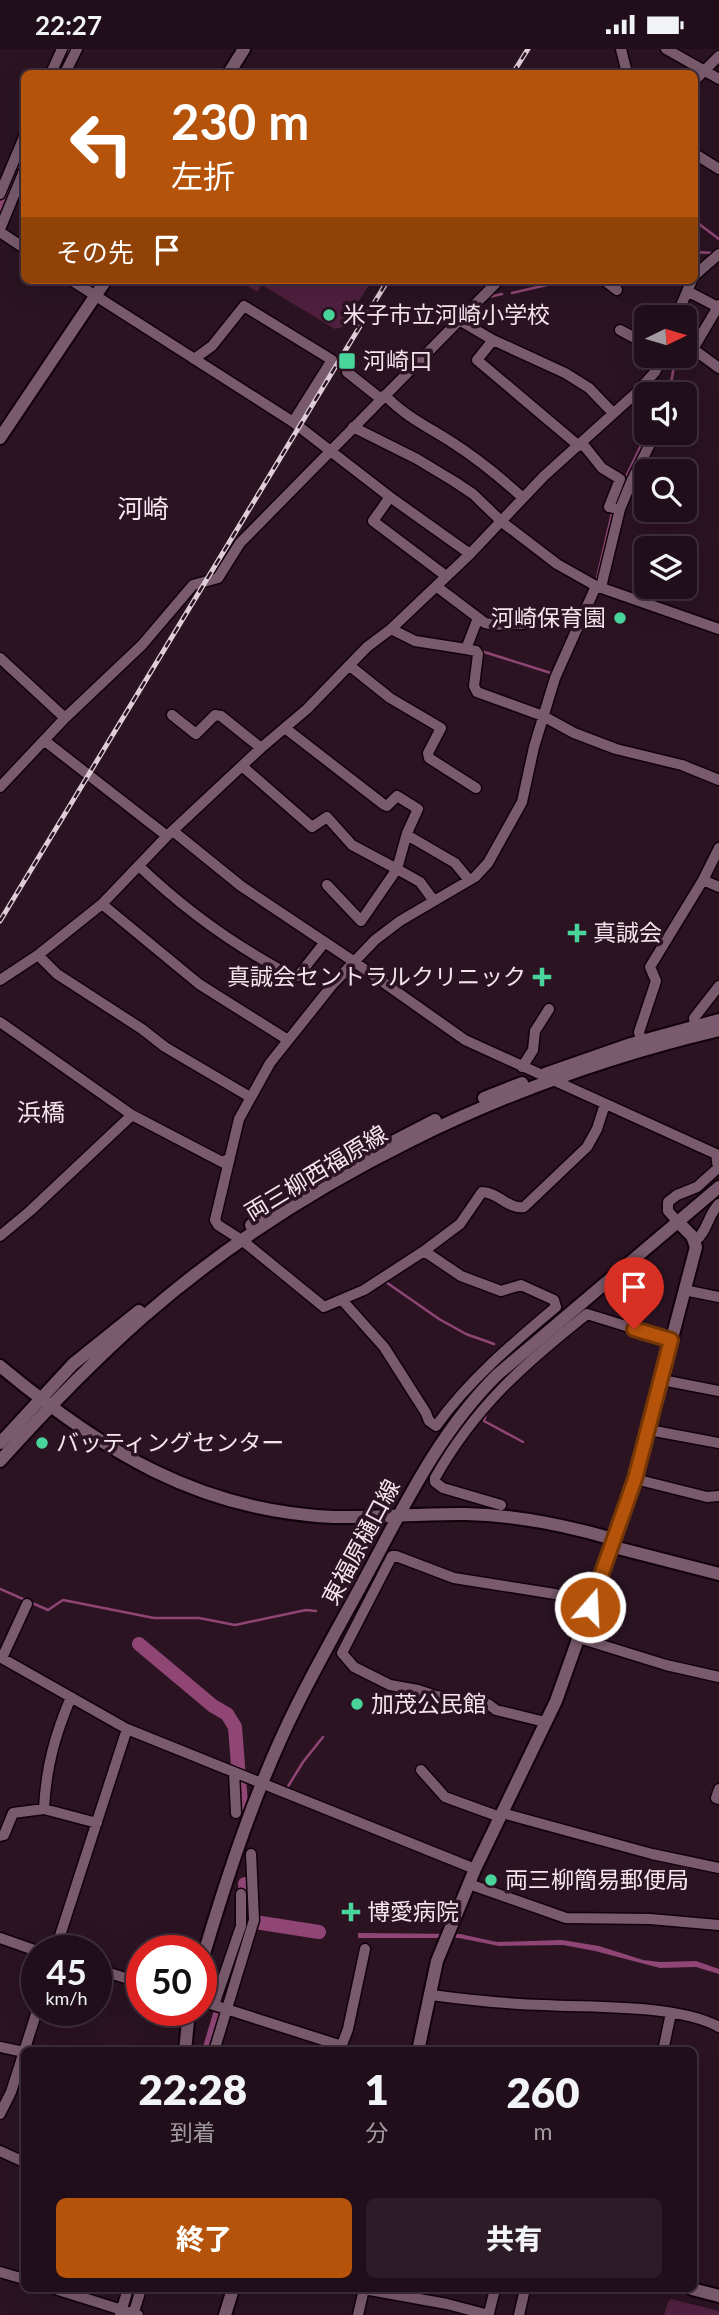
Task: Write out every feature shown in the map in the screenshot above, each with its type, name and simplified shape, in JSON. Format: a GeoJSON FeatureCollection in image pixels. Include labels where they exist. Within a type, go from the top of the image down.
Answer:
{"type":"FeatureCollection","features":[{"type":"Feature","properties":{"kind":"main road"},"geometry":{"type":"LineString","coordinates":[[231,70],[244,49]]}},
{"type":"Feature","properties":{"kind":"main road"},"geometry":{"type":"LineString","coordinates":[[0,438],[104,284]]}},
{"type":"Feature","properties":{"kind":"main road","name":"両三柳西福原線"},"geometry":{"type":"LineString","coordinates":[[0,1461],[73,1364],[307,1187],[442,1117],[641,1041],[719,1020]]}},
{"type":"Feature","properties":{"kind":"main road","name":"両三柳西福原線"},"geometry":{"type":"LineString","coordinates":[[546,1078],[719,1030]]}},
{"type":"Feature","properties":{"kind":"main road","name":"東福原樋口線"},"geometry":{"type":"LineString","coordinates":[[210,1935],[223,1889],[262,1784],[297,1705],[440,1442],[498,1374],[719,1187]]}},
{"type":"Feature","properties":{"kind":"main road"},"geometry":{"type":"LineString","coordinates":[[419,2047],[437,1961],[468,1884],[555,1701],[635,1479],[696,1247],[695,1241],[678,1222]]}},
{"type":"Feature","properties":{"kind":"main road"},"geometry":{"type":"LineString","coordinates":[[0,1366],[44,1402],[150,1471],[213,1496],[289,1513],[333,1517],[467,1514],[518,1518],[719,1574]]}},
{"type":"Feature","properties":{"kind":"main road","name":"両三柳西福原線"},"geometry":{"type":"LineString","coordinates":[[0,1443],[44,1402]]}},
{"type":"Feature","properties":{"kind":"main road"},"geometry":{"type":"LineString","coordinates":[[185,2047],[188,2026]]}},
{"type":"Feature","properties":{"kind":"main road"},"geometry":{"type":"LineString","coordinates":[[697,2290],[719,2296]]}},
{"type":"Feature","properties":{"kind":"main road"},"geometry":{"type":"LineString","coordinates":[[225,2315],[232,2292]]}},
{"type":"Feature","properties":{"kind":"street"},"geometry":{"type":"LineString","coordinates":[[52,70],[62,49]]}},
{"type":"Feature","properties":{"kind":"street"},"geometry":{"type":"LineString","coordinates":[[66,70],[77,49]]}},
{"type":"Feature","properties":{"kind":"street"},"geometry":{"type":"LineString","coordinates":[[621,49],[626,70]]}},
{"type":"Feature","properties":{"kind":"street"},"geometry":{"type":"LineString","coordinates":[[666,49],[719,79]]}},
{"type":"Feature","properties":{"kind":"street"},"geometry":{"type":"LineString","coordinates":[[698,77],[719,56]]}},
{"type":"Feature","properties":{"kind":"street"},"geometry":{"type":"LineString","coordinates":[[0,194],[21,144]]}},
{"type":"Feature","properties":{"kind":"street"},"geometry":{"type":"LineString","coordinates":[[698,156],[719,169]]}},
{"type":"Feature","properties":{"kind":"street"},"geometry":{"type":"LineString","coordinates":[[21,178],[0,231],[21,247]]}},
{"type":"Feature","properties":{"kind":"street"},"geometry":{"type":"LineString","coordinates":[[698,272],[719,254]]}},
{"type":"Feature","properties":{"kind":"street"},"geometry":{"type":"LineString","coordinates":[[77,284],[293,422],[390,497],[470,554]]}},
{"type":"Feature","properties":{"kind":"street"},"geometry":{"type":"LineString","coordinates":[[0,787],[65,718],[142,645],[193,585],[218,578],[240,543],[495,284]]}},
{"type":"Feature","properties":{"kind":"street"},"geometry":{"type":"LineString","coordinates":[[609,284],[617,290]]}},
{"type":"Feature","properties":{"kind":"street"},"geometry":{"type":"LineString","coordinates":[[681,305],[690,284]]}},
{"type":"Feature","properties":{"kind":"street"},"geometry":{"type":"LineString","coordinates":[[687,291],[718,306],[694,349],[719,368]]}},
{"type":"Feature","properties":{"kind":"street"},"geometry":{"type":"LineString","coordinates":[[194,359],[212,346],[244,306],[331,360],[293,422]]}},
{"type":"Feature","properties":{"kind":"street"},"geometry":{"type":"LineString","coordinates":[[459,320],[493,340],[573,378],[589,388],[613,413]]}},
{"type":"Feature","properties":{"kind":"street"},"geometry":{"type":"LineString","coordinates":[[620,330],[634,338]]}},
{"type":"Feature","properties":{"kind":"street"},"geometry":{"type":"LineString","coordinates":[[493,340],[477,360],[581,445],[602,468],[620,479],[609,507],[616,508]]}},
{"type":"Feature","properties":{"kind":"street"},"geometry":{"type":"LineString","coordinates":[[646,382],[657,368]]}},
{"type":"Feature","properties":{"kind":"street"},"geometry":{"type":"LineString","coordinates":[[347,372],[456,445],[523,498]]}},
{"type":"Feature","properties":{"kind":"street"},"geometry":{"type":"LineString","coordinates":[[0,980],[38,955],[102,904],[170,834],[261,748],[307,709],[367,647],[391,629],[470,554],[544,476],[634,395]]}},
{"type":"Feature","properties":{"kind":"street"},"geometry":{"type":"LineString","coordinates":[[353,427],[417,459],[455,482],[557,564],[598,586],[719,629]]}},
{"type":"Feature","properties":{"kind":"street"},"geometry":{"type":"LineString","coordinates":[[606,1104],[587,1147],[524,1207],[517,1208],[490,1192],[482,1192],[460,1224],[424,1251],[364,1290],[324,1307],[215,1220],[239,1119],[270,1063],[354,961],[375,940],[400,921],[469,880],[488,863],[522,802],[555,678],[598,586],[616,508],[649,445]]}},
{"type":"Feature","properties":{"kind":"street"},"geometry":{"type":"LineString","coordinates":[[390,497],[373,521],[446,576]]}},
{"type":"Feature","properties":{"kind":"street"},"geometry":{"type":"LineString","coordinates":[[436,586],[478,618],[495,625],[537,623],[540,615],[560,616],[578,625]]}},
{"type":"Feature","properties":{"kind":"street"},"geometry":{"type":"LineString","coordinates":[[466,649],[478,618]]}},
{"type":"Feature","properties":{"kind":"street"},"geometry":{"type":"LineString","coordinates":[[391,629],[415,641],[476,651],[475,691],[543,716],[574,733],[616,749],[682,765],[719,781]]}},
{"type":"Feature","properties":{"kind":"street"},"geometry":{"type":"LineString","coordinates":[[0,658],[65,718]]}},
{"type":"Feature","properties":{"kind":"street"},"geometry":{"type":"LineString","coordinates":[[350,666],[390,698],[441,728],[428,753],[429,758],[475,788]]}},
{"type":"Feature","properties":{"kind":"street"},"geometry":{"type":"LineString","coordinates":[[172,715],[196,734],[215,715],[221,716],[261,748]]}},
{"type":"Feature","properties":{"kind":"street"},"geometry":{"type":"LineString","coordinates":[[285,728],[383,804],[387,806],[397,796],[418,809],[397,869],[361,921],[327,885]]}},
{"type":"Feature","properties":{"kind":"street"},"geometry":{"type":"LineString","coordinates":[[45,741],[241,886],[354,961],[465,1040],[716,1154],[718,1168],[698,1187],[677,1195],[668,1202],[668,1211],[678,1222]]}},
{"type":"Feature","properties":{"kind":"street"},"geometry":{"type":"LineString","coordinates":[[242,766],[312,828],[327,817],[352,845],[421,882],[434,901]]}},
{"type":"Feature","properties":{"kind":"street"},"geometry":{"type":"LineString","coordinates":[[407,835],[455,863],[469,880]]}},
{"type":"Feature","properties":{"kind":"street"},"geometry":{"type":"LineString","coordinates":[[641,1041],[639,1032],[656,981],[652,969],[719,848]]}},
{"type":"Feature","properties":{"kind":"street"},"geometry":{"type":"LineString","coordinates":[[139,866],[167,892],[226,937],[294,977],[298,976],[325,942]]}},
{"type":"Feature","properties":{"kind":"street"},"geometry":{"type":"LineString","coordinates":[[703,880],[719,887]]}},
{"type":"Feature","properties":{"kind":"street"},"geometry":{"type":"LineString","coordinates":[[102,904],[199,984],[288,1040]]}},
{"type":"Feature","properties":{"kind":"street"},"geometry":{"type":"LineString","coordinates":[[38,955],[57,974],[165,1047],[250,1097]]}},
{"type":"Feature","properties":{"kind":"street"},"geometry":{"type":"LineString","coordinates":[[695,1026],[694,1018],[719,986]]}},
{"type":"Feature","properties":{"kind":"street"},"geometry":{"type":"LineString","coordinates":[[522,1067],[533,1050],[535,1031],[548,1010]]}},
{"type":"Feature","properties":{"kind":"street"},"geometry":{"type":"LineString","coordinates":[[0,1022],[132,1115],[224,1163],[228,1160]]}},
{"type":"Feature","properties":{"kind":"street"},"geometry":{"type":"LineString","coordinates":[[0,1236],[132,1115]]}},
{"type":"Feature","properties":{"kind":"street"},"geometry":{"type":"LineString","coordinates":[[695,1241],[700,1238],[712,1211],[719,1204]]}},
{"type":"Feature","properties":{"kind":"street"},"geometry":{"type":"LineString","coordinates":[[424,1251],[461,1276],[501,1291],[521,1285],[554,1300],[556,1307],[498,1374],[491,1398],[462,1433],[435,1478],[439,1486],[501,1504]]}},
{"type":"Feature","properties":{"kind":"street"},"geometry":{"type":"LineString","coordinates":[[684,1290],[719,1297]]}},
{"type":"Feature","properties":{"kind":"street"},"geometry":{"type":"LineString","coordinates":[[342,1300],[384,1347],[429,1421],[436,1426],[451,1405],[587,1314],[671,1340]]}},
{"type":"Feature","properties":{"kind":"street"},"geometry":{"type":"LineString","coordinates":[[662,1380],[719,1391]]}},
{"type":"Feature","properties":{"kind":"street"},"geometry":{"type":"LineString","coordinates":[[649,1430],[719,1443]]}},
{"type":"Feature","properties":{"kind":"street"},"geometry":{"type":"LineString","coordinates":[[635,1479],[707,1497],[719,1496]]}},
{"type":"Feature","properties":{"kind":"street"},"geometry":{"type":"LineString","coordinates":[[545,1722],[496,1710],[488,1704],[436,1696],[376,1679],[354,1667],[342,1653],[392,1556],[454,1578],[555,1594],[590,1604]]}},
{"type":"Feature","properties":{"kind":"street"},"geometry":{"type":"LineString","coordinates":[[27,1604],[1,1657],[127,1729],[475,1869]]}},
{"type":"Feature","properties":{"kind":"street"},"geometry":{"type":"LineString","coordinates":[[341,1623],[354,1629]]}},
{"type":"Feature","properties":{"kind":"street"},"geometry":{"type":"LineString","coordinates":[[579,1638],[719,1677]]}},
{"type":"Feature","properties":{"kind":"street"},"geometry":{"type":"LineString","coordinates":[[44,1809],[48,1766],[56,1734],[71,1697]]}},
{"type":"Feature","properties":{"kind":"street"},"geometry":{"type":"LineString","coordinates":[[60,1935],[127,1729]]}},
{"type":"Feature","properties":{"kind":"street"},"geometry":{"type":"LineString","coordinates":[[421,1770],[445,1797],[501,1815],[652,1854],[719,1868]]}},
{"type":"Feature","properties":{"kind":"street"},"geometry":{"type":"LineString","coordinates":[[236,1814],[238,1774]]}},
{"type":"Feature","properties":{"kind":"street"},"geometry":{"type":"LineString","coordinates":[[719,1789],[716,1798],[719,1799]]}},
{"type":"Feature","properties":{"kind":"street"},"geometry":{"type":"LineString","coordinates":[[0,1836],[4,1835],[13,1813],[44,1809],[97,1823]]}},
{"type":"Feature","properties":{"kind":"street"},"geometry":{"type":"LineString","coordinates":[[221,2007],[254,1920],[251,1854]]}},
{"type":"Feature","properties":{"kind":"street"},"geometry":{"type":"LineString","coordinates":[[468,1884],[566,1918],[623,1918],[719,1925]]}},
{"type":"Feature","properties":{"kind":"street"},"geometry":{"type":"LineString","coordinates":[[215,2047],[221,2007],[241,1926],[240,1894]]}},
{"type":"Feature","properties":{"kind":"street"},"geometry":{"type":"LineString","coordinates":[[0,1938],[21,1945]]}},
{"type":"Feature","properties":{"kind":"street"},"geometry":{"type":"LineString","coordinates":[[342,2047],[365,1949]]}},
{"type":"Feature","properties":{"kind":"street"},"geometry":{"type":"LineString","coordinates":[[431,1995],[500,2003],[671,2013],[702,2018],[719,2027]]}},
{"type":"Feature","properties":{"kind":"street"},"geometry":{"type":"LineString","coordinates":[[217,2006],[335,2047]]}},
{"type":"Feature","properties":{"kind":"street"},"geometry":{"type":"LineString","coordinates":[[664,2047],[671,2013]]}},
{"type":"Feature","properties":{"kind":"street"},"geometry":{"type":"LineString","coordinates":[[26,2047],[32,2026]]}},
{"type":"Feature","properties":{"kind":"street"},"geometry":{"type":"LineString","coordinates":[[0,2047],[21,2051]]}},
{"type":"Feature","properties":{"kind":"street"},"geometry":{"type":"LineString","coordinates":[[0,2114],[21,2061]]}},
{"type":"Feature","properties":{"kind":"street"},"geometry":{"type":"LineString","coordinates":[[0,2151],[21,2161]]}},
{"type":"Feature","properties":{"kind":"street"},"geometry":{"type":"LineString","coordinates":[[0,2272],[21,2278]]}},
{"type":"Feature","properties":{"kind":"street"},"geometry":{"type":"LineString","coordinates":[[64,2292],[134,2315],[140,2292]]}},
{"type":"Feature","properties":{"kind":"street"},"geometry":{"type":"LineString","coordinates":[[121,2312],[127,2292]]}},
{"type":"Feature","properties":{"kind":"street"},"geometry":{"type":"LineString","coordinates":[[358,2315],[363,2292]]}},
{"type":"Feature","properties":{"kind":"street"},"geometry":{"type":"LineString","coordinates":[[379,2292],[489,2314],[494,2292]]}},
{"type":"Feature","properties":{"kind":"street"},"geometry":{"type":"LineString","coordinates":[[519,2315],[524,2292]]}},
{"type":"Feature","properties":{"kind":"shaded area","name":"米子市立河崎小学校"},"geometry":{"type":"Polygon","coordinates":[[[244,284],[370,284],[343,327],[335,329],[262,285],[257,292],[244,284]]]}},
{"type":"Feature","properties":{"kind":"shaded area"},"geometry":{"type":"Polygon","coordinates":[[[640,445],[647,445],[640,459],[634,459],[634,475],[602,575],[564,651],[527,757],[560,655],[595,581],[614,499],[640,445]]]}},
{"type":"Feature","properties":{"kind":"shaded area"},"geometry":{"type":"Polygon","coordinates":[[[358,1933],[460,1934],[497,1942],[562,1940],[599,1946],[643,1960],[696,1961],[719,1969],[719,1974],[696,1967],[660,1968],[563,1945],[499,1946],[459,1938],[358,1938],[358,1933]]]}},
{"type":"Feature","properties":{"kind":"shaded area"},"geometry":{"type":"Polygon","coordinates":[[[671,2299],[719,2311],[719,2315],[664,2315],[671,2299]]]}},
{"type":"Feature","properties":{"kind":"waterway"},"geometry":{"type":"LineString","coordinates":[[59,70],[69,49]]}},
{"type":"Feature","properties":{"kind":"waterway"},"geometry":{"type":"LineString","coordinates":[[0,210],[21,162]]}},
{"type":"Feature","properties":{"kind":"waterway"},"geometry":{"type":"LineString","coordinates":[[698,223],[719,239]]}},
{"type":"Feature","properties":{"kind":"waterway"},"geometry":{"type":"LineString","coordinates":[[698,252],[712,253]]}},
{"type":"Feature","properties":{"kind":"waterway"},"geometry":{"type":"LineString","coordinates":[[512,293],[551,284]]}},
{"type":"Feature","properties":{"kind":"waterway"},"geometry":{"type":"LineString","coordinates":[[489,297],[502,294]]}},
{"type":"Feature","properties":{"kind":"waterway"},"geometry":{"type":"LineString","coordinates":[[671,382],[674,368]]}},
{"type":"Feature","properties":{"kind":"waterway"},"geometry":{"type":"LineString","coordinates":[[481,651],[554,674]]}},
{"type":"Feature","properties":{"kind":"waterway"},"geometry":{"type":"LineString","coordinates":[[127,1106],[167,1128]]}},
{"type":"Feature","properties":{"kind":"waterway"},"geometry":{"type":"LineString","coordinates":[[383,1280],[439,1319],[466,1334],[494,1344]]}},
{"type":"Feature","properties":{"kind":"waterway"},"geometry":{"type":"LineString","coordinates":[[487,1411],[484,1421],[523,1442]]}},
{"type":"Feature","properties":{"kind":"waterway"},"geometry":{"type":"LineString","coordinates":[[0,1589],[48,1610],[63,1600],[154,1618],[199,1618],[235,1625],[306,1610],[316,1611]]}},
{"type":"Feature","properties":{"kind":"waterway"},"geometry":{"type":"LineString","coordinates":[[139,1644],[213,1706],[227,1714],[235,1727],[241,1804]]}},
{"type":"Feature","properties":{"kind":"waterway"},"geometry":{"type":"LineString","coordinates":[[287,1788],[323,1737]]}},
{"type":"Feature","properties":{"kind":"waterway"},"geometry":{"type":"LineString","coordinates":[[210,2047],[248,1921],[245,1884]]}},
{"type":"Feature","properties":{"kind":"waterway"},"geometry":{"type":"LineString","coordinates":[[248,1921],[319,1932]]}},
{"type":"Feature","properties":{"kind":"waterway"},"geometry":{"type":"LineString","coordinates":[[125,2315],[132,2292]]}},
{"type":"Feature","properties":{"kind":"railway"},"geometry":{"type":"LineString","coordinates":[[515,70],[528,49]]}},
{"type":"Feature","properties":{"kind":"railway"},"geometry":{"type":"LineString","coordinates":[[0,921],[386,284]]}},
{"type":"Feature","properties":{"kind":"place","name":"米子市立河崎小学校"},"geometry":{"type":"Point","coordinates":[329,315]}},
{"type":"Feature","properties":{"kind":"place","name":"河崎口"},"geometry":{"type":"Point","coordinates":[347,361]}},
{"type":"Feature","properties":{"kind":"place","name":"河崎保育園"},"geometry":{"type":"Point","coordinates":[620,618]}},
{"type":"Feature","properties":{"kind":"place","name":"真誠会"},"geometry":{"type":"Point","coordinates":[577,933]}},
{"type":"Feature","properties":{"kind":"place","name":"真誠会セントラルクリニック"},"geometry":{"type":"Point","coordinates":[542,977]}},
{"type":"Feature","properties":{"kind":"place","name":"バッティングセンター"},"geometry":{"type":"Point","coordinates":[42,1443]}},
{"type":"Feature","properties":{"kind":"place","name":"加茂公民館"},"geometry":{"type":"Point","coordinates":[357,1704]}},
{"type":"Feature","properties":{"kind":"place","name":"両三柳簡易郵便局"},"geometry":{"type":"Point","coordinates":[491,1880]}},
{"type":"Feature","properties":{"kind":"place","name":"博愛病院"},"geometry":{"type":"Point","coordinates":[351,1912]}},
{"type":"Feature","properties":{"kind":"district","name":"河崎"},"geometry":{"type":"Point","coordinates":[143,509]}},
{"type":"Feature","properties":{"kind":"district","name":"浜橋"},"geometry":{"type":"Point","coordinates":[41,1113]}},
{"type":"Feature","properties":{"kind":"route"},"geometry":{"type":"LineString","coordinates":[[590,1607],[635,1479],[671,1340],[634,1329]]}}]}
